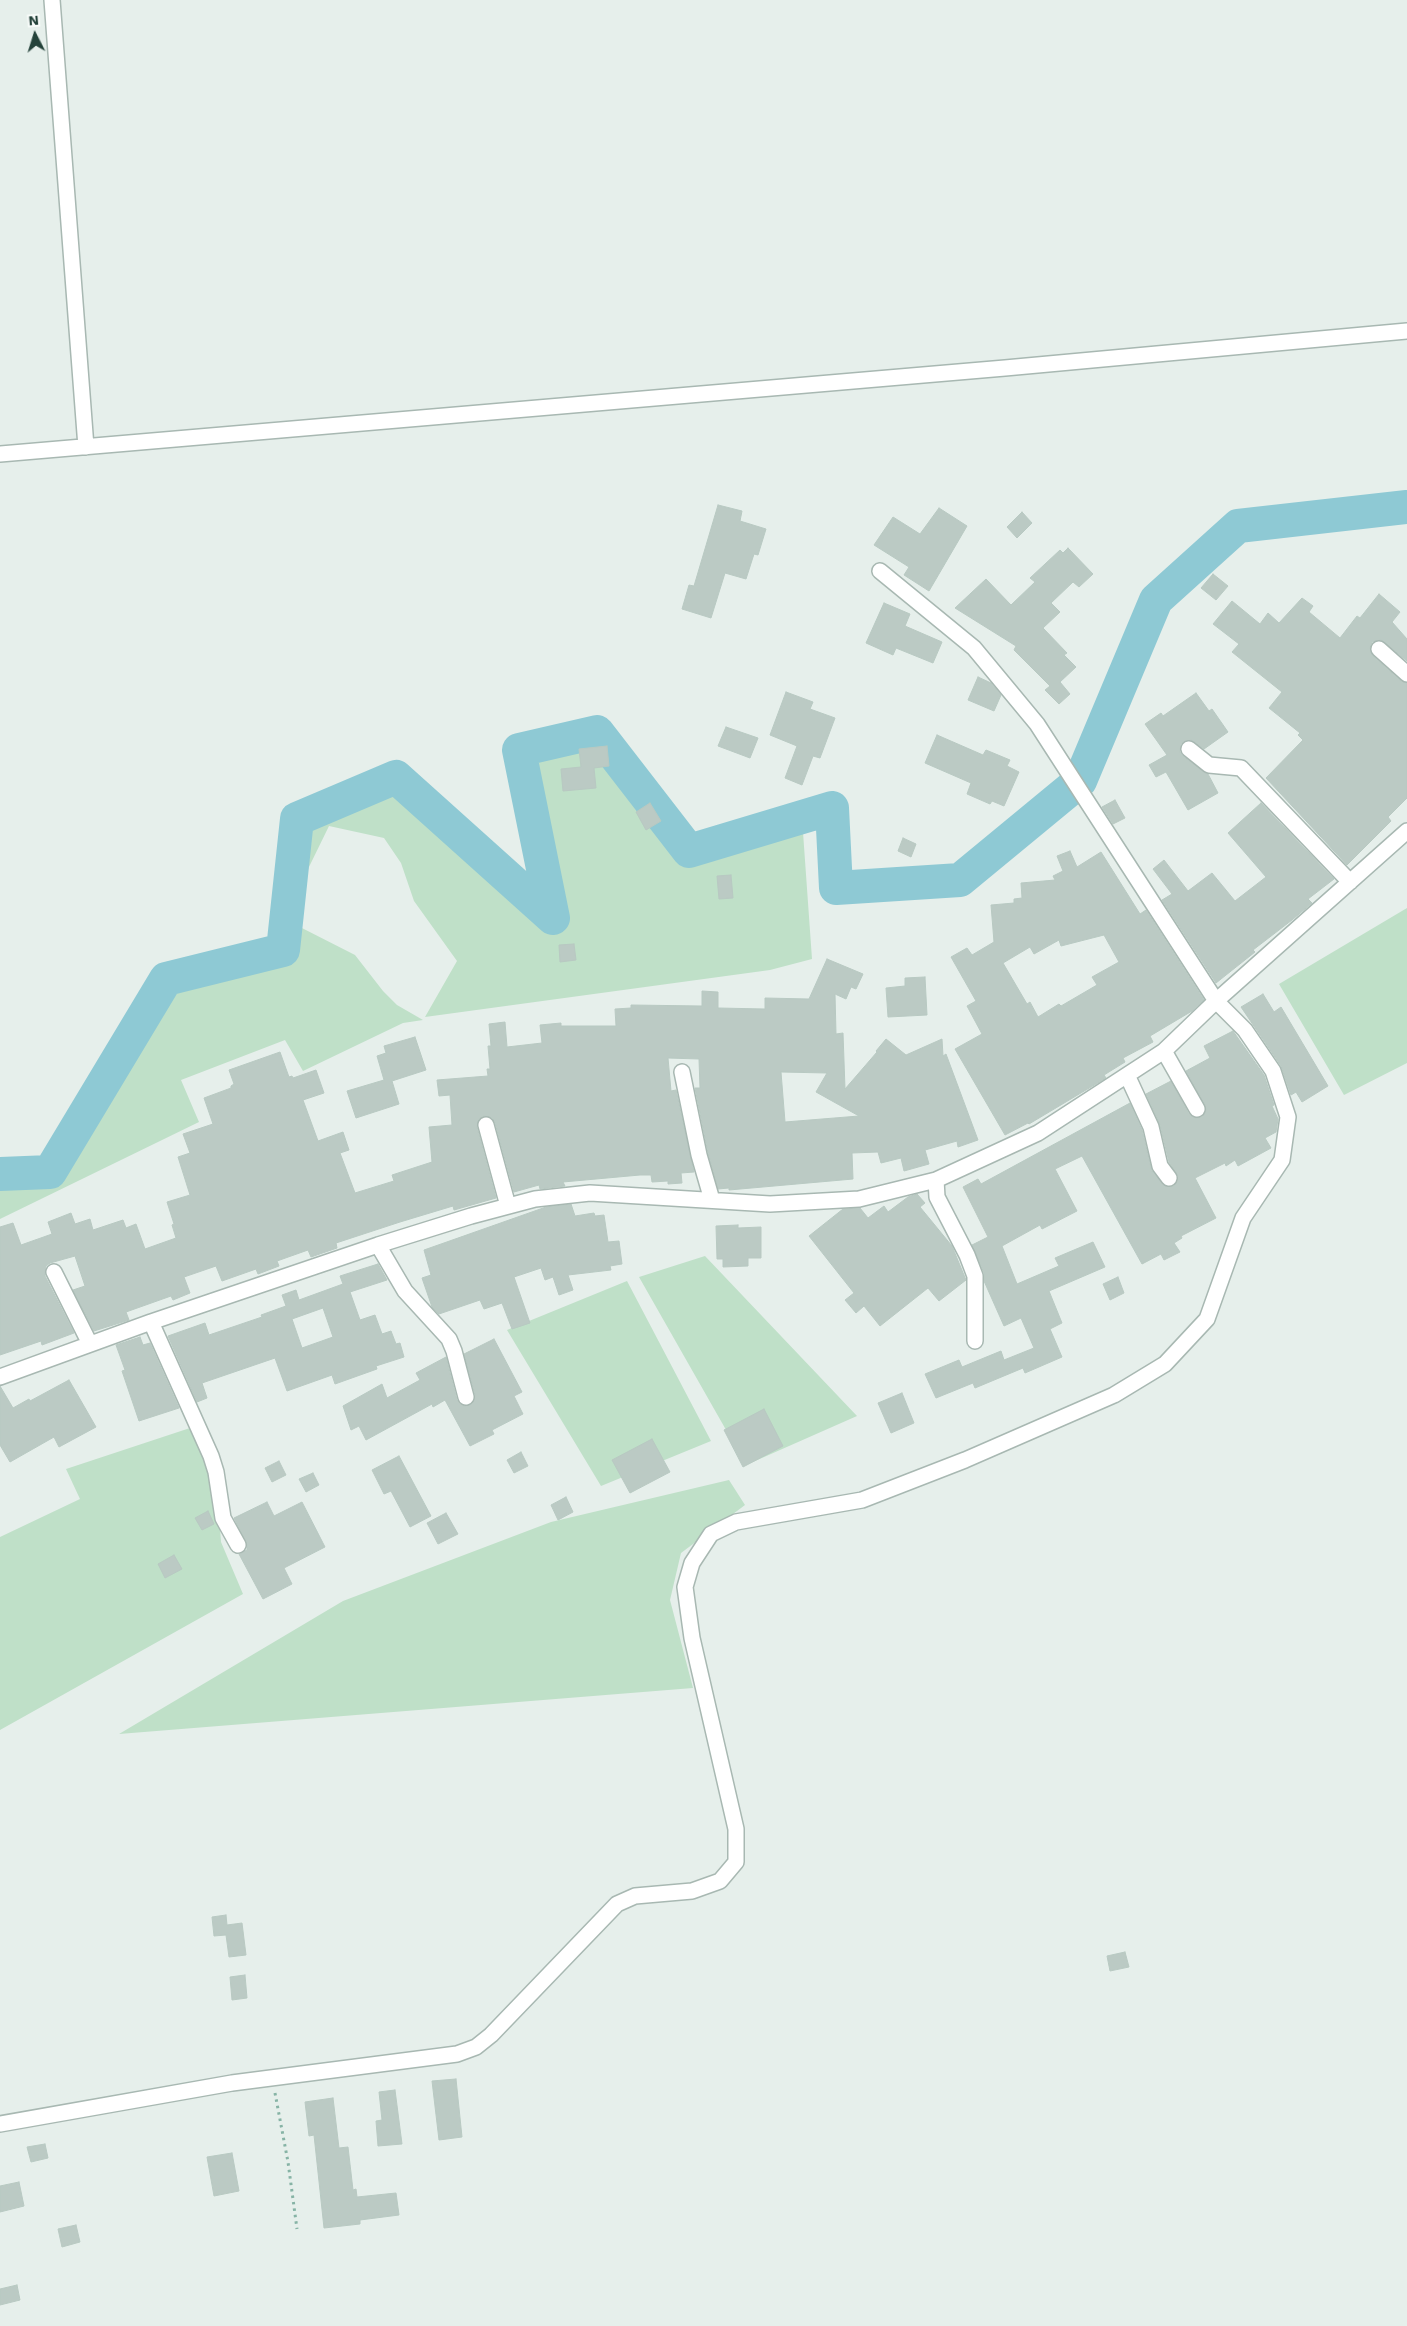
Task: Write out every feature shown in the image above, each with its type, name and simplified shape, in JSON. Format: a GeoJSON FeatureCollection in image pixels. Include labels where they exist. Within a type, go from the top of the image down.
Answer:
{"type":"FeatureCollection","features":[{"type":"Feature","properties":{"kind":"street"},"geometry":{"type":"LineString","coordinates":[[52,0],[86,447]]}},
{"type":"Feature","properties":{"kind":"street"},"geometry":{"type":"LineString","coordinates":[[0,454],[976,371],[1407,331]]}},
{"type":"Feature","properties":{"kind":"street"},"geometry":{"type":"LineString","coordinates":[[0,2124],[182,2091],[457,2054],[476,2047],[491,2035],[617,1904],[634,1896],[692,1891],[720,1881],[736,1862],[736,1829],[692,1638],[684,1587],[692,1563],[711,1534],[736,1522],[862,1500],[965,1460],[1114,1395],[1166,1364],[1207,1319],[1243,1218],[1282,1160],[1288,1117],[1273,1070],[1245,1030],[1216,1001],[1037,724],[974,648],[880,571]]}},
{"type":"Feature","properties":{"kind":"street"},"geometry":{"type":"LineString","coordinates":[[1379,649],[1407,674]]}},
{"type":"Feature","properties":{"kind":"street"},"geometry":{"type":"LineString","coordinates":[[1190,749],[1209,765],[1241,768],[1350,882]]}},
{"type":"Feature","properties":{"kind":"street"},"geometry":{"type":"LineString","coordinates":[[0,1377],[151,1322],[378,1245],[535,1199],[590,1192],[770,1204],[859,1199],[936,1180],[1038,1133],[1164,1051],[1216,1001],[1407,831]]}},
{"type":"Feature","properties":{"kind":"street"},"geometry":{"type":"LineString","coordinates":[[1164,1051],[1197,1109]]}},
{"type":"Feature","properties":{"kind":"street"},"geometry":{"type":"LineString","coordinates":[[682,1072],[699,1155],[712,1200]]}},
{"type":"Feature","properties":{"kind":"street"},"geometry":{"type":"LineString","coordinates":[[1127,1075],[1151,1127],[1160,1166],[1169,1178]]}},
{"type":"Feature","properties":{"kind":"street"},"geometry":{"type":"LineString","coordinates":[[486,1125],[508,1206]]}},
{"type":"Feature","properties":{"kind":"street"},"geometry":{"type":"LineString","coordinates":[[936,1180],[937,1197],[967,1255],[975,1276],[974,1341]]}},
{"type":"Feature","properties":{"kind":"street"},"geometry":{"type":"LineString","coordinates":[[378,1245],[405,1291],[449,1339],[466,1397]]}},
{"type":"Feature","properties":{"kind":"street"},"geometry":{"type":"LineString","coordinates":[[54,1272],[90,1344]]}},
{"type":"Feature","properties":{"kind":"street"},"geometry":{"type":"LineString","coordinates":[[151,1322],[212,1456],[223,1518],[238,1545]]}},
{"type":"Feature","properties":{"kind":"path"},"geometry":{"type":"LineString","coordinates":[[272,2078],[288,2162],[297,2229]]}},
{"type":"Feature","properties":{"kind":"green space"},"geometry":{"type":"Polygon","coordinates":[[[606,722],[692,841],[801,804],[812,959],[770,970],[425,1017],[457,961],[414,901],[401,863],[384,838],[329,826],[308,869],[296,925],[355,955],[383,991],[397,1005],[423,1020],[403,1023],[303,1071],[285,1040],[181,1080],[199,1122],[0,1219],[0,1159],[45,1158],[163,968],[270,937],[287,806],[368,774],[408,766],[538,890],[506,741],[606,722]]]}},
{"type":"Feature","properties":{"kind":"green space"},"geometry":{"type":"Polygon","coordinates":[[[1407,908],[1407,1063],[1344,1095],[1279,984],[1407,908]]]}},
{"type":"Feature","properties":{"kind":"green space"},"geometry":{"type":"Polygon","coordinates":[[[705,1256],[857,1416],[746,1465],[639,1277],[705,1256]]]}},
{"type":"Feature","properties":{"kind":"green space"},"geometry":{"type":"Polygon","coordinates":[[[627,1281],[711,1441],[601,1486],[507,1330],[627,1281]]]}},
{"type":"Feature","properties":{"kind":"green space"},"geometry":{"type":"Polygon","coordinates":[[[190,1428],[216,1472],[221,1542],[243,1594],[0,1730],[0,1537],[80,1499],[66,1469],[190,1428]]]}},
{"type":"Feature","properties":{"kind":"green space"},"geometry":{"type":"Polygon","coordinates":[[[729,1480],[745,1505],[681,1553],[670,1600],[693,1688],[119,1734],[343,1601],[551,1522],[729,1480]]]}},
{"type":"Feature","properties":{"kind":"building"},"geometry":{"type":"Polygon","coordinates":[[[718,505],[742,511],[740,521],[766,529],[758,555],[754,554],[746,579],[725,573],[711,618],[682,609],[689,585],[694,586],[718,505]]]}},
{"type":"Feature","properties":{"kind":"building"},"geometry":{"type":"Polygon","coordinates":[[[939,508],[967,526],[929,591],[904,575],[909,567],[874,545],[893,517],[920,534],[939,508]]]}},
{"type":"Feature","properties":{"kind":"building"},"geometry":{"type":"Polygon","coordinates":[[[1022,512],[1032,523],[1017,538],[1007,527],[1022,512]]]}},
{"type":"Feature","properties":{"kind":"building"},"geometry":{"type":"Polygon","coordinates":[[[1068,548],[1093,574],[1079,587],[1073,582],[1051,603],[1060,612],[1043,628],[1067,653],[1064,655],[1076,667],[1060,682],[1070,694],[1059,704],[1045,690],[1050,686],[1014,650],[1016,646],[955,608],[986,579],[1011,605],[1035,582],[1030,578],[1060,550],[1063,553],[1068,548]]]}},
{"type":"Feature","properties":{"kind":"building"},"geometry":{"type":"Polygon","coordinates":[[[1213,574],[1228,586],[1216,600],[1201,588],[1213,574]]]}},
{"type":"Feature","properties":{"kind":"building"},"geometry":{"type":"Polygon","coordinates":[[[1379,594],[1400,612],[1392,622],[1407,639],[1407,661],[1381,640],[1372,642],[1370,648],[1373,656],[1401,681],[1407,683],[1407,798],[1388,817],[1391,821],[1347,865],[1266,778],[1303,740],[1298,735],[1300,733],[1269,708],[1282,692],[1232,652],[1239,644],[1213,624],[1232,601],[1260,624],[1268,613],[1279,623],[1302,598],[1313,606],[1309,612],[1340,638],[1357,616],[1360,618],[1379,594]]]}},
{"type":"Feature","properties":{"kind":"building"},"geometry":{"type":"Polygon","coordinates":[[[884,603],[910,614],[905,626],[942,642],[933,663],[896,648],[893,655],[866,643],[884,603]]]}},
{"type":"Feature","properties":{"kind":"building"},"geometry":{"type":"Polygon","coordinates":[[[978,677],[991,683],[1001,695],[994,711],[968,700],[978,677]]]}},
{"type":"Feature","properties":{"kind":"building"},"geometry":{"type":"Polygon","coordinates":[[[786,692],[813,702],[810,709],[835,718],[820,758],[813,756],[802,785],[785,778],[797,746],[770,735],[786,692]]]}},
{"type":"Feature","properties":{"kind":"building"},"geometry":{"type":"Polygon","coordinates":[[[1196,693],[1209,711],[1212,709],[1228,732],[1204,749],[1191,740],[1181,744],[1180,752],[1183,756],[1208,774],[1218,793],[1188,810],[1166,772],[1156,777],[1149,765],[1167,755],[1145,724],[1161,713],[1163,716],[1196,693]]]}},
{"type":"Feature","properties":{"kind":"building"},"geometry":{"type":"Polygon","coordinates":[[[726,727],[758,738],[750,758],[718,746],[726,727]]]}},
{"type":"Feature","properties":{"kind":"building"},"geometry":{"type":"Polygon","coordinates":[[[937,735],[983,755],[986,750],[1010,760],[1007,766],[1019,772],[1004,806],[992,801],[990,804],[967,794],[971,783],[925,763],[937,735]]]}},
{"type":"Feature","properties":{"kind":"building"},"geometry":{"type":"Polygon","coordinates":[[[607,746],[609,766],[594,768],[596,788],[563,791],[561,769],[581,767],[579,749],[607,746]]]}},
{"type":"Feature","properties":{"kind":"building"},"geometry":{"type":"Polygon","coordinates":[[[1115,800],[1125,818],[1113,824],[1102,807],[1115,800]]]}},
{"type":"Feature","properties":{"kind":"building"},"geometry":{"type":"Polygon","coordinates":[[[650,803],[661,821],[646,830],[636,812],[650,803]]]}},
{"type":"Feature","properties":{"kind":"building"},"geometry":{"type":"Polygon","coordinates":[[[1261,803],[1334,879],[1308,899],[1312,903],[1253,950],[1255,952],[1216,983],[1162,900],[1172,894],[1153,869],[1164,860],[1188,891],[1212,873],[1235,901],[1266,877],[1228,833],[1261,803]]]}},
{"type":"Feature","properties":{"kind":"building"},"geometry":{"type":"Polygon","coordinates":[[[903,838],[916,844],[911,857],[898,851],[903,838]]]}},
{"type":"Feature","properties":{"kind":"building"},"geometry":{"type":"Polygon","coordinates":[[[1070,851],[1077,867],[1101,852],[1140,914],[1146,910],[1204,1000],[1192,1011],[1150,1036],[1153,1042],[1123,1058],[1125,1062],[1104,1075],[1106,1078],[1029,1124],[1005,1135],[955,1049],[982,1034],[967,1006],[976,1001],[951,957],[967,948],[972,955],[994,942],[991,905],[1014,903],[1014,899],[1022,898],[1021,883],[1055,880],[1053,876],[1063,871],[1057,856],[1070,851]],[[1104,935],[1061,946],[1059,940],[1034,954],[1030,947],[1003,963],[1027,1004],[1030,1002],[1038,1017],[1097,985],[1092,977],[1119,962],[1104,935]]]}},
{"type":"Feature","properties":{"kind":"building"},"geometry":{"type":"Polygon","coordinates":[[[731,875],[733,898],[719,899],[717,876],[731,875]]]}},
{"type":"Feature","properties":{"kind":"building"},"geometry":{"type":"Polygon","coordinates":[[[574,944],[576,960],[560,962],[559,945],[574,944]]]}},
{"type":"Feature","properties":{"kind":"building"},"geometry":{"type":"Polygon","coordinates":[[[827,959],[863,974],[856,989],[851,987],[846,999],[835,994],[836,1034],[843,1033],[845,1089],[886,1039],[906,1055],[942,1039],[943,1056],[946,1054],[978,1140],[958,1147],[957,1141],[925,1150],[929,1164],[904,1171],[901,1158],[881,1163],[878,1152],[852,1153],[853,1179],[729,1190],[729,1188],[718,1189],[708,1153],[695,1088],[700,1088],[699,1059],[668,1058],[671,1091],[676,1090],[694,1172],[681,1173],[682,1183],[668,1184],[668,1181],[652,1182],[651,1175],[640,1175],[563,1182],[565,1186],[540,1189],[539,1185],[514,1192],[495,1123],[492,1118],[484,1116],[479,1119],[477,1127],[496,1198],[454,1210],[453,1206],[400,1222],[336,1243],[337,1248],[311,1257],[308,1250],[277,1261],[279,1266],[258,1274],[256,1269],[222,1281],[216,1266],[184,1277],[190,1293],[173,1300],[171,1296],[126,1312],[129,1320],[94,1331],[73,1290],[85,1286],[75,1256],[50,1263],[46,1266],[45,1276],[74,1333],[42,1345],[41,1341],[0,1355],[0,1227],[13,1223],[21,1245],[52,1234],[48,1222],[71,1213],[75,1224],[90,1219],[93,1230],[123,1220],[126,1228],[136,1224],[145,1249],[176,1238],[167,1202],[190,1195],[178,1157],[190,1153],[183,1134],[213,1124],[204,1098],[231,1088],[234,1084],[229,1070],[280,1052],[289,1077],[292,1076],[293,1078],[316,1070],[324,1093],[303,1100],[318,1141],[343,1132],[349,1150],[340,1153],[355,1193],[394,1181],[392,1175],[432,1162],[429,1127],[452,1125],[450,1095],[439,1096],[437,1080],[488,1076],[487,1069],[490,1069],[488,1046],[491,1046],[489,1024],[505,1022],[507,1047],[542,1043],[540,1025],[561,1023],[561,1026],[616,1026],[615,1009],[631,1008],[631,1005],[702,1006],[702,991],[718,992],[718,1008],[765,1009],[765,998],[809,999],[827,959]],[[781,1072],[785,1122],[859,1116],[816,1092],[827,1073],[781,1072]]]}},
{"type":"Feature","properties":{"kind":"building"},"geometry":{"type":"Polygon","coordinates":[[[925,977],[927,1015],[888,1017],[886,988],[905,986],[905,978],[925,977]]]}},
{"type":"Feature","properties":{"kind":"building"},"geometry":{"type":"Polygon","coordinates":[[[1263,994],[1274,1012],[1281,1007],[1328,1086],[1302,1102],[1296,1092],[1291,1095],[1281,1066],[1241,1007],[1263,994]]]}},
{"type":"Feature","properties":{"kind":"building"},"geometry":{"type":"Polygon","coordinates":[[[1233,1031],[1264,1075],[1274,1105],[1272,1106],[1278,1119],[1276,1132],[1265,1138],[1271,1148],[1238,1166],[1235,1160],[1226,1166],[1225,1163],[1195,1178],[1216,1218],[1181,1236],[1182,1238],[1174,1243],[1180,1252],[1164,1260],[1161,1254],[1142,1264],[1082,1156],[1055,1169],[1077,1211],[1042,1229],[1040,1225],[1002,1246],[1017,1284],[1059,1266],[1055,1258],[1093,1242],[1105,1267],[1049,1291],[1062,1323],[1050,1329],[1062,1357],[1025,1373],[1023,1368],[975,1388],[973,1383],[936,1398],[925,1374],[959,1360],[962,1367],[1001,1351],[1004,1360],[1034,1348],[1021,1318],[1004,1326],[984,1281],[984,1273],[972,1245],[988,1237],[963,1187],[978,1179],[981,1184],[1130,1103],[1142,1130],[1152,1171],[1165,1186],[1174,1186],[1178,1176],[1169,1162],[1160,1125],[1146,1094],[1171,1081],[1189,1114],[1196,1118],[1202,1117],[1206,1110],[1205,1105],[1186,1071],[1210,1058],[1204,1046],[1233,1031]]]}},
{"type":"Feature","properties":{"kind":"building"},"geometry":{"type":"Polygon","coordinates":[[[415,1037],[426,1070],[392,1081],[399,1104],[356,1118],[347,1091],[384,1080],[377,1056],[386,1053],[384,1046],[415,1037]]]}},
{"type":"Feature","properties":{"kind":"building"},"geometry":{"type":"Polygon","coordinates":[[[917,1194],[925,1203],[920,1207],[952,1246],[966,1280],[939,1301],[928,1288],[880,1326],[864,1306],[856,1313],[845,1300],[854,1293],[809,1236],[843,1209],[860,1208],[868,1218],[884,1206],[888,1212],[908,1197],[917,1194]]]}},
{"type":"Feature","properties":{"kind":"building"},"geometry":{"type":"Polygon","coordinates":[[[571,1204],[575,1216],[594,1213],[595,1216],[604,1215],[608,1242],[619,1241],[622,1264],[610,1266],[611,1270],[568,1275],[573,1290],[559,1295],[553,1277],[545,1280],[541,1268],[514,1277],[530,1323],[512,1329],[502,1303],[484,1309],[480,1300],[439,1314],[432,1307],[422,1278],[431,1275],[424,1250],[546,1207],[571,1204]]]}},
{"type":"Feature","properties":{"kind":"building"},"geometry":{"type":"Polygon","coordinates":[[[738,1225],[738,1228],[761,1227],[761,1258],[748,1258],[748,1266],[723,1267],[723,1259],[717,1259],[716,1226],[738,1225]]]}},
{"type":"Feature","properties":{"kind":"building"},"geometry":{"type":"Polygon","coordinates":[[[378,1264],[387,1280],[350,1292],[360,1320],[375,1315],[382,1334],[391,1331],[396,1344],[400,1343],[404,1357],[376,1366],[377,1369],[335,1384],[332,1375],[287,1391],[275,1358],[202,1383],[207,1398],[197,1402],[168,1336],[205,1323],[209,1335],[262,1317],[261,1315],[286,1306],[282,1295],[296,1290],[299,1300],[343,1284],[340,1276],[378,1264]],[[323,1308],[292,1319],[302,1348],[333,1337],[323,1308]]]}},
{"type":"Feature","properties":{"kind":"building"},"geometry":{"type":"Polygon","coordinates":[[[1118,1277],[1124,1293],[1110,1300],[1103,1284],[1118,1277]]]}},
{"type":"Feature","properties":{"kind":"building"},"geometry":{"type":"Polygon","coordinates":[[[140,1337],[143,1345],[150,1343],[179,1408],[139,1421],[122,1371],[125,1370],[116,1345],[140,1337]]]}},
{"type":"Feature","properties":{"kind":"building"},"geometry":{"type":"Polygon","coordinates":[[[494,1339],[522,1392],[514,1396],[523,1414],[492,1430],[494,1434],[470,1446],[445,1400],[433,1407],[432,1404],[366,1440],[359,1426],[351,1430],[343,1406],[382,1384],[387,1398],[420,1380],[416,1373],[446,1357],[457,1400],[464,1406],[472,1404],[475,1395],[464,1354],[494,1339]]]}},
{"type":"Feature","properties":{"kind":"building"},"geometry":{"type":"Polygon","coordinates":[[[69,1380],[96,1427],[59,1447],[54,1437],[10,1462],[0,1445],[0,1386],[13,1408],[69,1380]]]}},
{"type":"Feature","properties":{"kind":"building"},"geometry":{"type":"Polygon","coordinates":[[[902,1393],[914,1423],[891,1433],[878,1403],[902,1393]]]}},
{"type":"Feature","properties":{"kind":"building"},"geometry":{"type":"Polygon","coordinates":[[[764,1409],[783,1446],[743,1467],[724,1430],[764,1409]]]}},
{"type":"Feature","properties":{"kind":"building"},"geometry":{"type":"Polygon","coordinates":[[[652,1439],[670,1472],[630,1493],[612,1460],[652,1439]]]}},
{"type":"Feature","properties":{"kind":"building"},"geometry":{"type":"Polygon","coordinates":[[[521,1452],[528,1466],[514,1473],[507,1460],[521,1452]]]}},
{"type":"Feature","properties":{"kind":"building"},"geometry":{"type":"Polygon","coordinates":[[[399,1456],[431,1516],[410,1527],[391,1491],[384,1494],[372,1470],[399,1456]]]}},
{"type":"Feature","properties":{"kind":"building"},"geometry":{"type":"Polygon","coordinates":[[[279,1461],[286,1475],[272,1482],[265,1468],[279,1461]]]}},
{"type":"Feature","properties":{"kind":"building"},"geometry":{"type":"Polygon","coordinates":[[[313,1473],[319,1485],[306,1492],[299,1479],[313,1473]]]}},
{"type":"Feature","properties":{"kind":"building"},"geometry":{"type":"Polygon","coordinates":[[[566,1497],[573,1512],[558,1520],[551,1505],[566,1497]]]}},
{"type":"Feature","properties":{"kind":"building"},"geometry":{"type":"Polygon","coordinates":[[[267,1502],[274,1516],[302,1502],[325,1547],[284,1568],[292,1584],[263,1599],[239,1554],[247,1550],[247,1545],[234,1518],[267,1502]]]}},
{"type":"Feature","properties":{"kind":"building"},"geometry":{"type":"Polygon","coordinates":[[[208,1511],[214,1524],[202,1530],[195,1518],[208,1511]]]}},
{"type":"Feature","properties":{"kind":"building"},"geometry":{"type":"Polygon","coordinates":[[[446,1513],[458,1534],[438,1544],[427,1523],[446,1513]]]}},
{"type":"Feature","properties":{"kind":"building"},"geometry":{"type":"Polygon","coordinates":[[[174,1555],[182,1569],[165,1578],[158,1564],[174,1555]]]}},
{"type":"Feature","properties":{"kind":"building"},"geometry":{"type":"Polygon","coordinates":[[[226,1915],[227,1925],[242,1923],[246,1955],[229,1957],[226,1935],[214,1936],[212,1917],[226,1915]]]}},
{"type":"Feature","properties":{"kind":"building"},"geometry":{"type":"Polygon","coordinates":[[[1125,1952],[1129,1967],[1110,1971],[1107,1956],[1125,1952]]]}},
{"type":"Feature","properties":{"kind":"building"},"geometry":{"type":"Polygon","coordinates":[[[245,1975],[247,1998],[232,2000],[230,1977],[245,1975]]]}},
{"type":"Feature","properties":{"kind":"building"},"geometry":{"type":"Polygon","coordinates":[[[456,2079],[462,2137],[439,2140],[432,2081],[456,2079]]]}},
{"type":"Feature","properties":{"kind":"building"},"geometry":{"type":"Polygon","coordinates":[[[395,2090],[402,2144],[378,2146],[376,2121],[382,2120],[379,2092],[395,2090]]]}},
{"type":"Feature","properties":{"kind":"building"},"geometry":{"type":"Polygon","coordinates":[[[333,2098],[339,2148],[348,2147],[353,2190],[356,2189],[357,2197],[396,2193],[399,2215],[360,2220],[360,2224],[324,2228],[314,2135],[309,2136],[305,2102],[333,2098]]]}},
{"type":"Feature","properties":{"kind":"building"},"geometry":{"type":"Polygon","coordinates":[[[45,2144],[48,2158],[31,2162],[27,2147],[45,2144]]]}},
{"type":"Feature","properties":{"kind":"building"},"geometry":{"type":"Polygon","coordinates":[[[232,2153],[239,2191],[214,2196],[207,2157],[232,2153]]]}},
{"type":"Feature","properties":{"kind":"building"},"geometry":{"type":"Polygon","coordinates":[[[19,2182],[24,2206],[0,2212],[0,2186],[19,2182]]]}},
{"type":"Feature","properties":{"kind":"building"},"geometry":{"type":"Polygon","coordinates":[[[76,2225],[80,2242],[62,2247],[58,2229],[76,2225]]]}},
{"type":"Feature","properties":{"kind":"building"},"geometry":{"type":"Polygon","coordinates":[[[17,2285],[20,2300],[0,2305],[0,2289],[17,2285]]]}},
{"type":"Feature","properties":{"kind":"waterway"},"geometry":{"type":"LineString","coordinates":[[0,1174],[50,1172],[166,979],[283,950],[297,819],[396,777],[553,918],[519,750],[597,732],[689,851],[832,808],[836,888],[960,880],[1080,781],[1156,600],[1238,526],[1407,507]]}}]}
